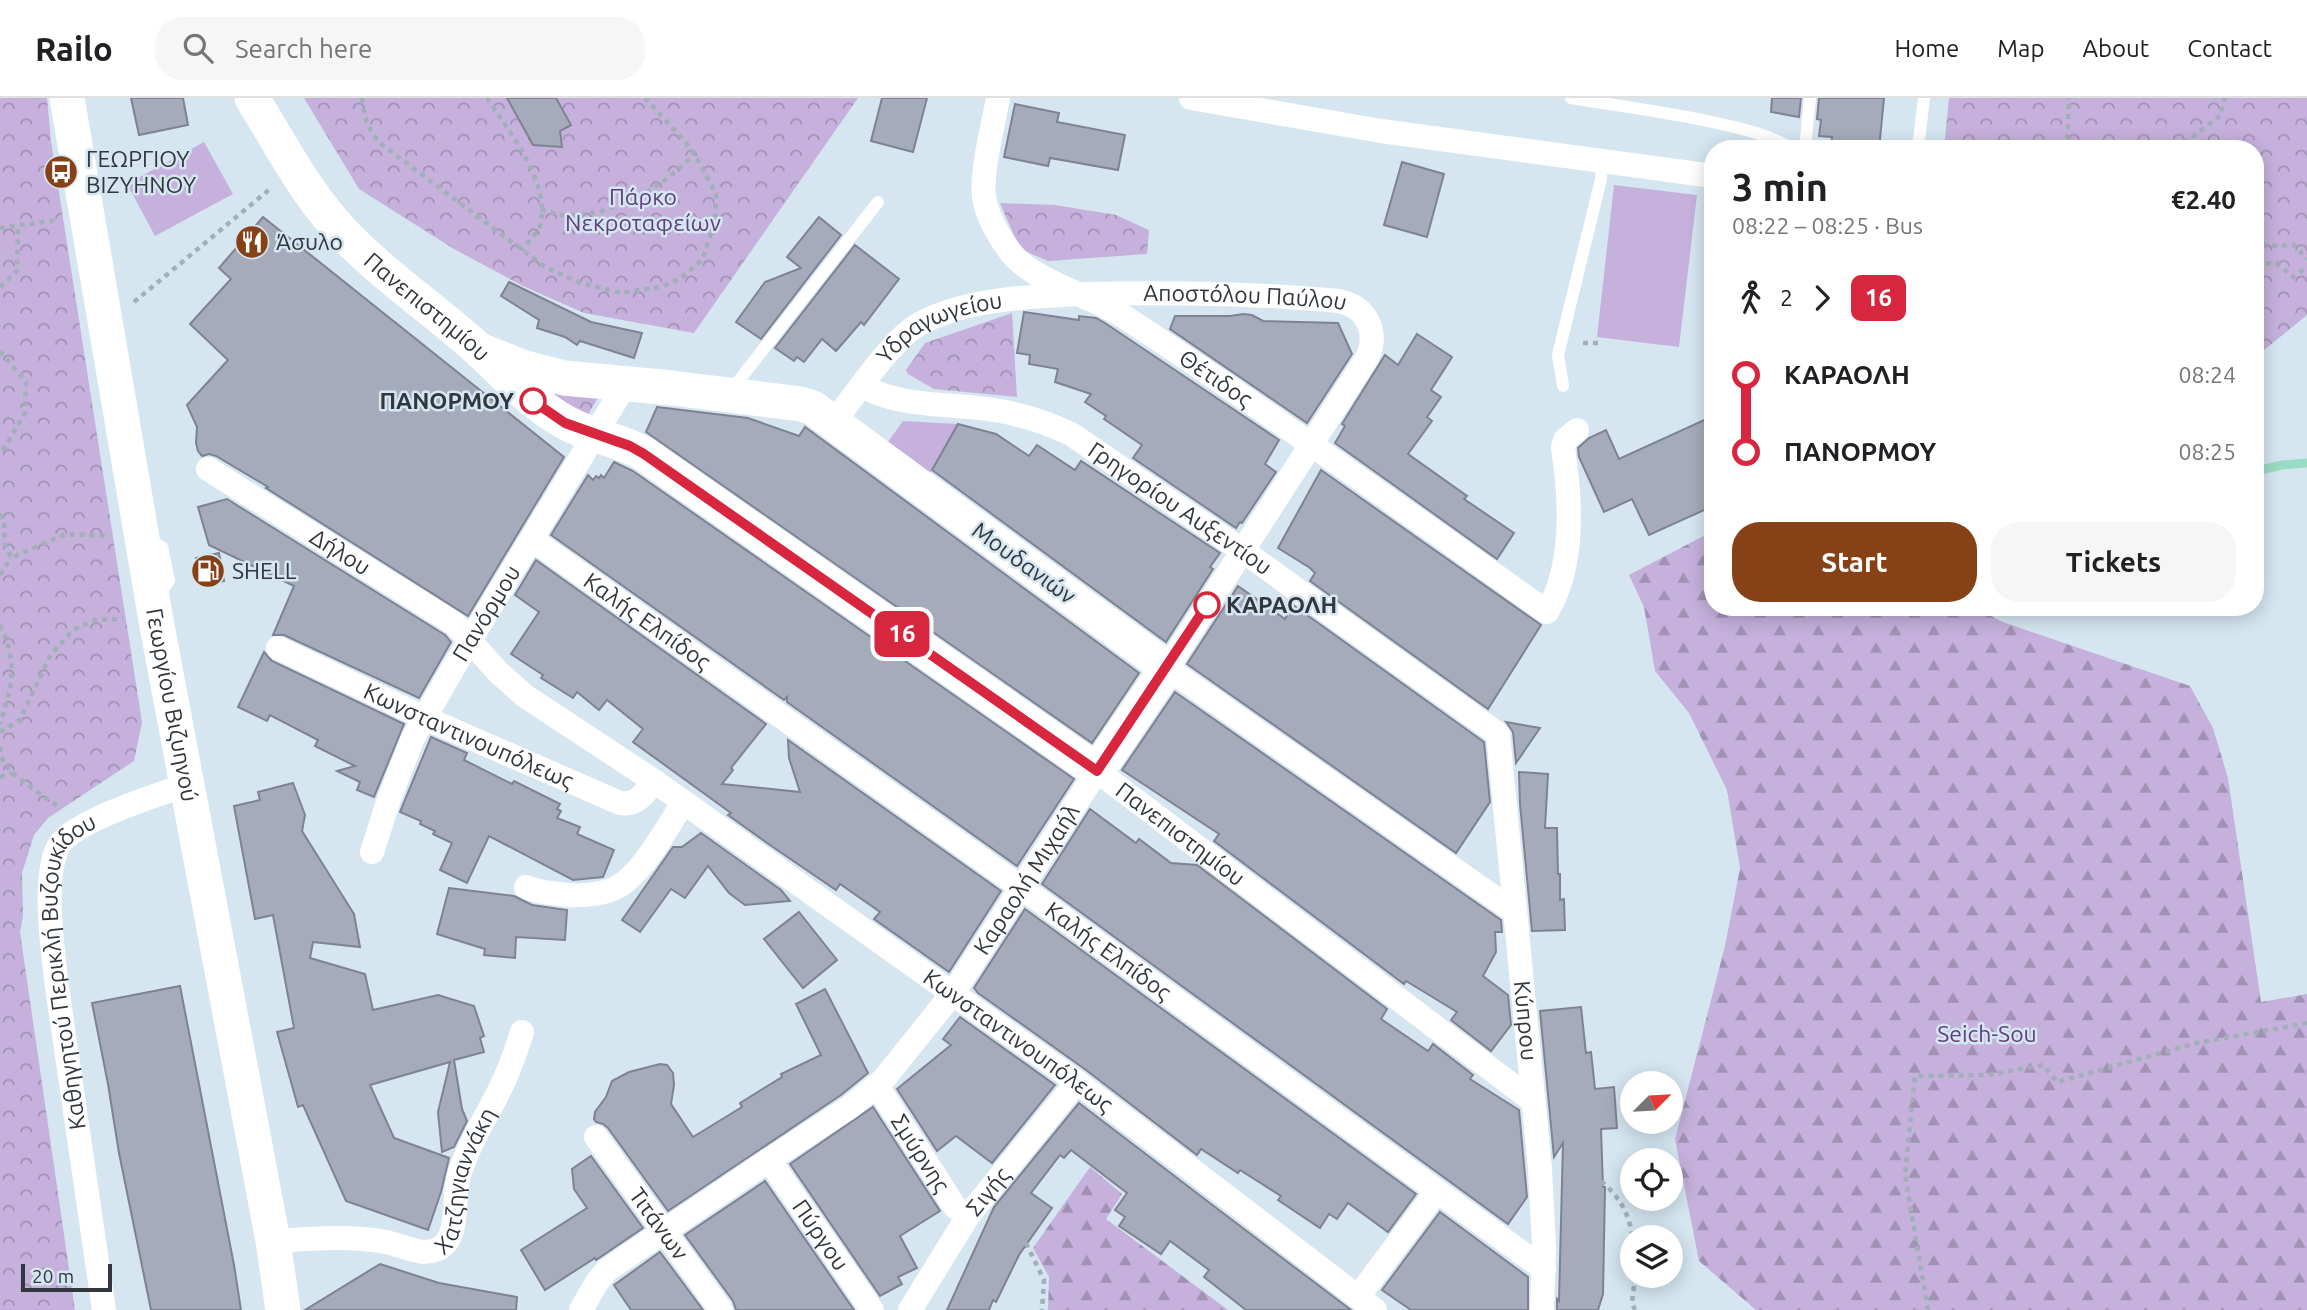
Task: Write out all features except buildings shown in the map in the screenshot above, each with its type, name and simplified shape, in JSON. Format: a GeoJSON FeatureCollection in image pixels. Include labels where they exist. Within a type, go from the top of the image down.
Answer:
{"type":"FeatureCollection","features":[{"type":"Feature","properties":{"kind":"street","name":"Γεωργίου Βιζυηνού"},"geometry":{"type":"LineString","coordinates":[[67,98],[188,784],[273,1241],[283,1310]]}},
{"type":"Feature","properties":{"kind":"street","name":"Πανεπιστημίου"},"geometry":{"type":"LineString","coordinates":[[252,98],[325,212],[347,237],[480,350],[519,390],[565,423],[635,448],[1097,771],[1533,1101]]}},
{"type":"Feature","properties":{"kind":"street","name":"Θέτιδος"},"geometry":{"type":"LineString","coordinates":[[998,98],[984,186],[987,209],[1015,258],[1039,275],[1119,313],[1311,444],[1546,612],[1560,583],[1566,549],[1569,501],[1563,448],[1565,440],[1577,430]]}},
{"type":"Feature","properties":{"kind":"street"},"geometry":{"type":"LineString","coordinates":[[1191,98],[1227,102],[1381,131],[1704,175]]}},
{"type":"Feature","properties":{"kind":"street","name":"Αποστόλου Παύλου"},"geometry":{"type":"LineString","coordinates":[[1082,294],[1187,292],[1343,302],[1360,310],[1367,319],[1373,337],[1369,352]]}},
{"type":"Feature","properties":{"kind":"street","name":"Υδραγωγείου"},"geometry":{"type":"LineString","coordinates":[[833,423],[900,338],[932,318],[1008,299],[1082,294]]}},
{"type":"Feature","properties":{"kind":"street","name":"Μουδανιών"},"geometry":{"type":"LineString","coordinates":[[480,350],[525,368],[555,376],[672,388],[801,404],[813,408],[1167,667],[1516,912]]}},
{"type":"Feature","properties":{"kind":"street","name":"Καραολή Μιχαήλ"},"geometry":{"type":"LineString","coordinates":[[589,1306],[607,1270],[850,1107],[877,1086],[953,993],[1243,551],[1369,352]]}},
{"type":"Feature","properties":{"kind":"street","name":"Πανόρμου"},"geometry":{"type":"LineString","coordinates":[[372,852],[413,738],[625,385]]}},
{"type":"Feature","properties":{"kind":"street","name":"Γρηγορίου Αυξεντίου"},"geometry":{"type":"LineString","coordinates":[[862,386],[886,397],[993,410],[1047,423],[1071,434],[1243,551],[1498,734]]}},
{"type":"Feature","properties":{"kind":"street","name":"Δήλου"},"geometry":{"type":"LineString","coordinates":[[208,469],[431,608],[455,624],[470,640]]}},
{"type":"Feature","properties":{"kind":"street","name":"Καλής Ελπίδος"},"geometry":{"type":"LineString","coordinates":[[533,540],[1022,888],[1544,1269]]}},
{"type":"Feature","properties":{"kind":"street","name":"Κωνσταντινουπόλεως"},"geometry":{"type":"LineString","coordinates":[[470,640],[516,689],[684,802],[1077,1082],[1367,1303]]}},
{"type":"Feature","properties":{"kind":"street","name":"Κωνσταντινουπόλεως"},"geometry":{"type":"LineString","coordinates":[[278,648],[425,718],[620,803],[630,804],[637,800],[654,781]]}},
{"type":"Feature","properties":{"kind":"street","name":"Κύπρου"},"geometry":{"type":"LineString","coordinates":[[1498,734],[1540,1169],[1544,1269],[1542,1308]]}},
{"type":"Feature","properties":{"kind":"street","name":"Καθηγητού Περικλή Βυζουκίδου"},"geometry":{"type":"LineString","coordinates":[[104,1310],[69,1079],[51,937],[51,876],[58,846],[65,838],[106,815],[188,784]]}},
{"type":"Feature","properties":{"kind":"street"},"geometry":{"type":"LineString","coordinates":[[526,887],[537,892],[581,896],[623,884],[645,859],[684,802]]}},
{"type":"Feature","properties":{"kind":"street","name":"Χατζηγιαννάκη"},"geometry":{"type":"LineString","coordinates":[[273,1241],[351,1237],[418,1251],[429,1252],[439,1248],[447,1241],[453,1223],[455,1192],[464,1157],[502,1085],[522,1032]]}},
{"type":"Feature","properties":{"kind":"street","name":"Σιγής"},"geometry":{"type":"LineString","coordinates":[[909,1310],[968,1216],[1077,1082]]}},
{"type":"Feature","properties":{"kind":"street","name":"Σμύρνης"},"geometry":{"type":"LineString","coordinates":[[877,1086],[956,1207],[968,1216]]}},
{"type":"Feature","properties":{"kind":"street","name":"Τιτάνων"},"geometry":{"type":"LineString","coordinates":[[596,1136],[721,1310]]}},
{"type":"Feature","properties":{"kind":"street","name":"Πύργου"},"geometry":{"type":"LineString","coordinates":[[769,1160],[872,1310]]}},
{"type":"Feature","properties":{"kind":"street"},"geometry":{"type":"LineString","coordinates":[[1367,1303],[1437,1191]]}},
{"type":"Feature","properties":{"kind":"lane"},"geometry":{"type":"LineString","coordinates":[[1572,98],[1667,111],[1772,136],[1779,140]]}},
{"type":"Feature","properties":{"kind":"lane"},"geometry":{"type":"LineString","coordinates":[[1806,140],[1810,98]]}},
{"type":"Feature","properties":{"kind":"lane"},"geometry":{"type":"LineString","coordinates":[[1919,140],[1924,98]]}},
{"type":"Feature","properties":{"kind":"lane"},"geometry":{"type":"LineString","coordinates":[[1563,386],[1558,355],[1601,179],[1602,161]]}},
{"type":"Feature","properties":{"kind":"lane"},"geometry":{"type":"LineString","coordinates":[[728,395],[878,202]]}},
{"type":"Feature","properties":{"kind":"path"},"geometry":{"type":"LineString","coordinates":[[362,98],[370,133],[381,144],[545,267],[579,282],[621,293],[662,287],[681,278],[702,260],[715,222],[716,194],[694,154],[645,98]]}},
{"type":"Feature","properties":{"kind":"path"},"geometry":{"type":"LineString","coordinates":[[487,98],[523,152],[541,195],[541,225],[522,250]]}},
{"type":"Feature","properties":{"kind":"path"},"geometry":{"type":"LineString","coordinates":[[2067,140],[2069,98]]}},
{"type":"Feature","properties":{"kind":"path"},"geometry":{"type":"LineString","coordinates":[[2188,140],[2220,116],[2225,98]]}},
{"type":"Feature","properties":{"kind":"path"},"geometry":{"type":"LineString","coordinates":[[541,209],[559,215],[582,214],[610,208],[637,198],[682,167],[694,154]]}},
{"type":"Feature","properties":{"kind":"path"},"geometry":{"type":"LineString","coordinates":[[106,325],[296,169]]}},
{"type":"Feature","properties":{"kind":"path"},"geometry":{"type":"LineString","coordinates":[[0,228],[63,219]]}},
{"type":"Feature","properties":{"kind":"path"},"geometry":{"type":"LineString","coordinates":[[0,287],[17,271],[18,226]]}},
{"type":"Feature","properties":{"kind":"path"},"geometry":{"type":"LineString","coordinates":[[2264,244],[2294,246],[2307,260]]}},
{"type":"Feature","properties":{"kind":"path"},"geometry":{"type":"LineString","coordinates":[[2264,264],[2276,263],[2293,277],[2307,267]]}},
{"type":"Feature","properties":{"kind":"path"},"geometry":{"type":"LineString","coordinates":[[0,351],[26,382],[26,412],[0,452]]}},
{"type":"Feature","properties":{"kind":"path"},"geometry":{"type":"LineString","coordinates":[[0,514],[4,520],[5,543],[11,558]]}},
{"type":"Feature","properties":{"kind":"path"},"geometry":{"type":"LineString","coordinates":[[0,575],[11,558],[66,534],[145,537]]}},
{"type":"Feature","properties":{"kind":"path"},"geometry":{"type":"LineString","coordinates":[[0,732],[20,720],[50,656],[73,630],[94,620],[124,619],[156,602]]}},
{"type":"Feature","properties":{"kind":"path"},"geometry":{"type":"LineString","coordinates":[[0,625],[6,639],[13,676],[0,724]]}},
{"type":"Feature","properties":{"kind":"path"},"geometry":{"type":"LineString","coordinates":[[0,747],[3,762],[12,773],[83,826]]}},
{"type":"Feature","properties":{"kind":"path"},"geometry":{"type":"LineString","coordinates":[[0,777],[12,773]]}},
{"type":"Feature","properties":{"kind":"path"},"geometry":{"type":"LineString","coordinates":[[1928,1310],[1905,1175],[1915,1076],[1988,1075],[2043,1065],[2057,1082],[2197,1043],[2307,1023]]}},
{"type":"Feature","properties":{"kind":"path"},"geometry":{"type":"LineString","coordinates":[[1540,1169],[1586,1168],[1615,1192],[1631,1225]]}},
{"type":"Feature","properties":{"kind":"path"},"geometry":{"type":"LineString","coordinates":[[1026,1243],[1044,1280],[1042,1310]]}},
{"type":"Feature","properties":{"kind":"path"},"geometry":{"type":"LineString","coordinates":[[1634,1288],[1632,1303],[1635,1310]]}},
{"type":"Feature","properties":{"kind":"green space"},"geometry":{"type":"Polygon","coordinates":[[[0,98],[47,98],[51,141],[142,722],[134,761],[48,818],[34,835],[22,873],[23,916],[20,932],[75,1310],[0,1310],[0,98]]]}},
{"type":"Feature","properties":{"kind":"green space","name":"Πάρκο Νεκροταφείων"},"geometry":{"type":"Polygon","coordinates":[[[304,98],[858,98],[694,333],[584,313],[523,286],[454,249],[359,189],[304,98]]]}},
{"type":"Feature","properties":{"kind":"green space"},"geometry":{"type":"Polygon","coordinates":[[[1949,98],[2307,98],[2307,315],[2264,350],[2264,140],[1945,140],[1949,98]]]}},
{"type":"Feature","properties":{"kind":"green space"},"geometry":{"type":"Polygon","coordinates":[[[204,142],[233,194],[155,236],[127,184],[204,142]]]}},
{"type":"Feature","properties":{"kind":"green space"},"geometry":{"type":"Polygon","coordinates":[[[1614,185],[1697,195],[1679,347],[1597,337],[1614,185]]]}},
{"type":"Feature","properties":{"kind":"green space"},"geometry":{"type":"Polygon","coordinates":[[[1000,203],[1055,205],[1116,215],[1149,230],[1147,254],[1048,261],[1020,249],[1000,203]]]}},
{"type":"Feature","properties":{"kind":"green space"},"geometry":{"type":"Polygon","coordinates":[[[1012,313],[1017,397],[934,389],[908,374],[906,370],[925,343],[1012,313]]]}},
{"type":"Feature","properties":{"kind":"green space"},"geometry":{"type":"Polygon","coordinates":[[[508,370],[600,394],[585,420],[508,370]]]}},
{"type":"Feature","properties":{"kind":"green space"},"geometry":{"type":"Polygon","coordinates":[[[903,421],[958,424],[929,475],[885,446],[903,421]]]}},
{"type":"Feature","properties":{"kind":"green space","name":"Seich-Sou"},"geometry":{"type":"Polygon","coordinates":[[[1704,536],[1704,616],[1991,616],[2190,686],[2213,728],[2228,778],[2261,1002],[2307,994],[2307,1310],[1756,1310],[1699,1261],[1683,1180],[1683,1148],[1677,1148],[1675,1139],[1676,1134],[1684,1134],[1684,1104],[1725,946],[1740,868],[1727,790],[1689,713],[1655,671],[1644,607],[1629,575],[1704,536]]]}},
{"type":"Feature","properties":{"kind":"green space"},"geometry":{"type":"Polygon","coordinates":[[[1090,1167],[1122,1194],[1106,1219],[1228,1310],[1048,1310],[1049,1277],[1033,1248],[1090,1167]]]}},
{"type":"Feature","properties":{"kind":"waterway"},"geometry":{"type":"LineString","coordinates":[[2264,469],[2307,463]]}},
{"type":"Feature","properties":{"kind":"bus line","name":"16"},"geometry":{"type":"LineString","coordinates":[[533,401],[565,423],[635,448],[1097,771],[1207,605]]}},
{"type":"Feature","properties":{"kind":"place","name":"ΓΕΩΡΓΙΟΥ ΒΙΖΥΗΝΟΥ"},"geometry":{"type":"Point","coordinates":[61,172]}},
{"type":"Feature","properties":{"kind":"place","name":"Άσυλο"},"geometry":{"type":"Point","coordinates":[252,242]}},
{"type":"Feature","properties":{"kind":"place","name":"ΠΑΝΟΡΜΟΥ"},"geometry":{"type":"Point","coordinates":[533,401]}},
{"type":"Feature","properties":{"kind":"place","name":"SHELL"},"geometry":{"type":"Point","coordinates":[208,571]}},
{"type":"Feature","properties":{"kind":"place","name":"ΚΑΡΑΟΛΗ"},"geometry":{"type":"Point","coordinates":[1207,605]}}]}
